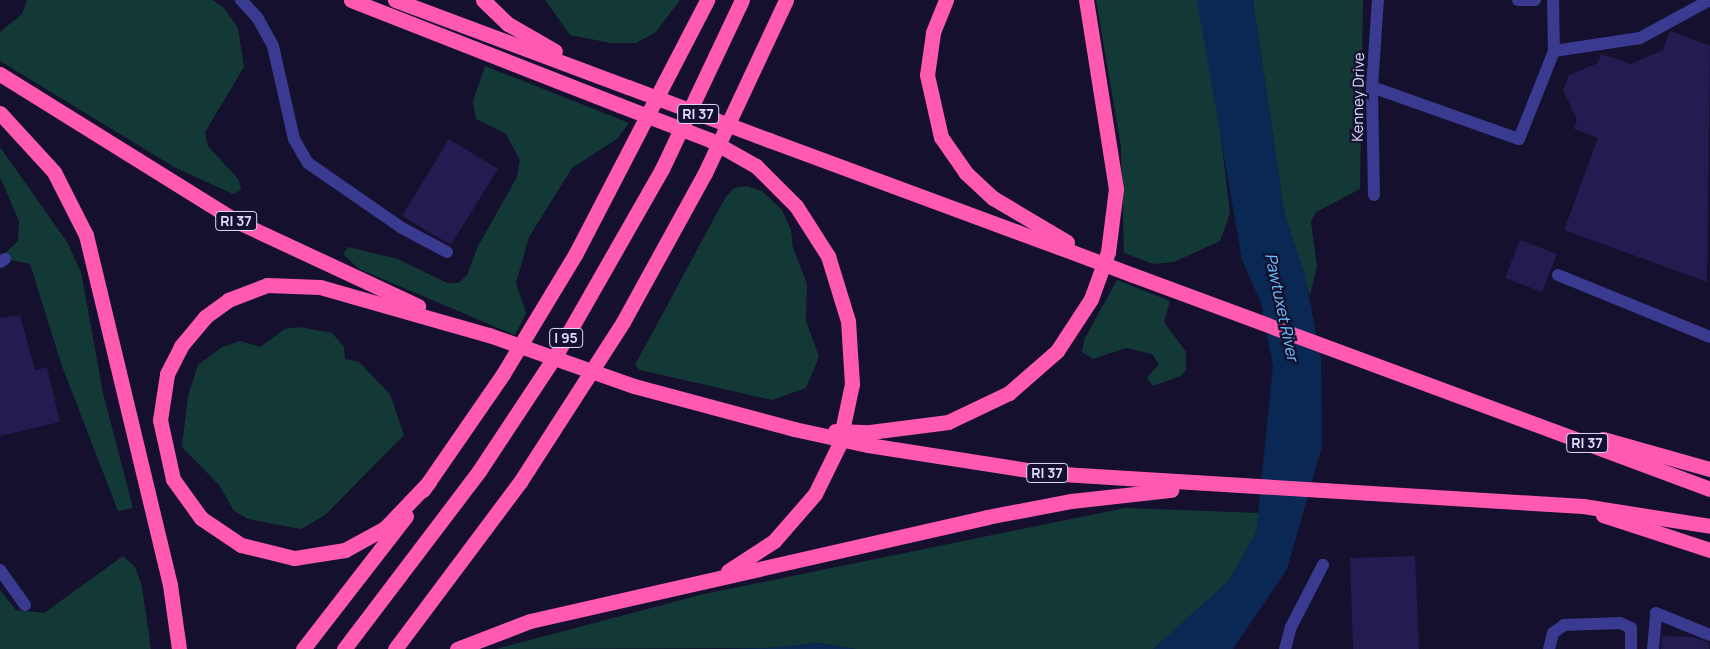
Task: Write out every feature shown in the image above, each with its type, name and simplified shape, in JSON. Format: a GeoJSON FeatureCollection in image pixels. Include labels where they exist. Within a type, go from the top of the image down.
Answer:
{"type":"FeatureCollection","features":[{"type":"Feature","properties":{"kind":"highway"},"geometry":{"type":"LineString","coordinates":[[351,0],[710,140],[756,166],[803,214],[832,266],[850,331],[851,394],[834,458],[800,515],[756,556],[694,584]]}},
{"type":"Feature","properties":{"kind":"highway","name":"RI 37"},"geometry":{"type":"LineString","coordinates":[[395,0],[769,140],[1073,249],[1133,275],[1710,489]]}},
{"type":"Feature","properties":{"kind":"highway"},"geometry":{"type":"LineString","coordinates":[[484,0],[530,38],[628,87]]}},
{"type":"Feature","properties":{"kind":"highway"},"geometry":{"type":"LineString","coordinates":[[685,42],[702,0]]}},
{"type":"Feature","properties":{"kind":"highway"},"geometry":{"type":"LineString","coordinates":[[303,649],[378,556],[498,381],[576,253],[707,0]]}},
{"type":"Feature","properties":{"kind":"highway","name":"I 95"},"geometry":{"type":"LineString","coordinates":[[344,649],[479,471],[557,353],[662,169],[742,0]]}},
{"type":"Feature","properties":{"kind":"highway","name":"I 95"},"geometry":{"type":"LineString","coordinates":[[395,649],[520,482],[623,322],[705,174],[786,0]]}},
{"type":"Feature","properties":{"kind":"highway"},"geometry":{"type":"LineString","coordinates":[[946,0],[932,33],[927,75],[941,137],[966,173],[993,198],[1073,249]]}},
{"type":"Feature","properties":{"kind":"highway"},"geometry":{"type":"LineString","coordinates":[[869,439],[941,424],[1009,393],[1057,351],[1091,299],[1108,252],[1116,189],[1086,0]]}},
{"type":"Feature","properties":{"kind":"highway","name":"RI 37"},"geometry":{"type":"LineString","coordinates":[[0,74],[236,221],[388,294],[489,335],[634,386],[794,429],[869,439],[1022,470],[1227,486],[1558,504],[1630,511],[1710,526]]}},
{"type":"Feature","properties":{"kind":"highway"},"geometry":{"type":"LineString","coordinates":[[0,113],[54,172],[86,234],[170,585],[179,649]]}},
{"type":"Feature","properties":{"kind":"highway"},"geometry":{"type":"LineString","coordinates":[[429,482],[384,528],[345,550],[294,558],[240,545],[201,518],[173,479],[160,420],[168,374],[180,346],[205,318],[228,300],[267,285],[320,287],[489,335]]}},
{"type":"Feature","properties":{"kind":"highway"},"geometry":{"type":"LineString","coordinates":[[1464,398],[1710,469]]}},
{"type":"Feature","properties":{"kind":"highway"},"geometry":{"type":"LineString","coordinates":[[457,649],[522,623],[1043,506],[1227,486]]}},
{"type":"Feature","properties":{"kind":"highway"},"geometry":{"type":"LineString","coordinates":[[1558,504],[1710,550]]}},
{"type":"Feature","properties":{"kind":"street"},"geometry":{"type":"LineString","coordinates":[[241,0],[258,16],[273,46],[294,139],[308,163],[402,228],[447,252]]}},
{"type":"Feature","properties":{"kind":"street","name":"Kenney Drive"},"geometry":{"type":"LineString","coordinates":[[1374,195],[1372,87],[1378,0]]}},
{"type":"Feature","properties":{"kind":"street"},"geometry":{"type":"LineString","coordinates":[[1518,0],[1535,0]]}},
{"type":"Feature","properties":{"kind":"street"},"geometry":{"type":"LineString","coordinates":[[1372,87],[1520,139],[1554,51],[1553,0]]}},
{"type":"Feature","properties":{"kind":"street"},"geometry":{"type":"LineString","coordinates":[[1554,51],[1640,38],[1710,0]]}},
{"type":"Feature","properties":{"kind":"street"},"geometry":{"type":"LineString","coordinates":[[1558,275],[1710,337]]}},
{"type":"Feature","properties":{"kind":"street"},"geometry":{"type":"LineString","coordinates":[[1285,649],[1291,627],[1323,565]]}},
{"type":"Feature","properties":{"kind":"street"},"geometry":{"type":"LineString","coordinates":[[0,570],[25,605]]}},
{"type":"Feature","properties":{"kind":"street"},"geometry":{"type":"LineString","coordinates":[[1653,649],[1656,613],[1710,635]]}},
{"type":"Feature","properties":{"kind":"street"},"geometry":{"type":"LineString","coordinates":[[1549,649],[1553,633],[1564,625],[1620,623],[1631,628],[1631,649]]}},
{"type":"Feature","properties":{"kind":"green space"},"geometry":{"type":"Polygon","coordinates":[[[27,0],[213,0],[224,8],[238,28],[244,67],[205,132],[208,146],[239,180],[241,190],[233,194],[174,167],[0,61],[0,32],[22,14],[27,0]]]}},
{"type":"Feature","properties":{"kind":"green space"},"geometry":{"type":"Polygon","coordinates":[[[545,0],[680,0],[656,32],[636,43],[611,43],[570,35],[545,0]]]}},
{"type":"Feature","properties":{"kind":"green space"},"geometry":{"type":"Polygon","coordinates":[[[1096,0],[1197,0],[1213,73],[1230,213],[1220,241],[1174,262],[1153,264],[1124,253],[1121,147],[1096,0]]]}},
{"type":"Feature","properties":{"kind":"green space"},"geometry":{"type":"Polygon","coordinates":[[[1253,0],[1363,0],[1360,189],[1316,212],[1311,222],[1317,267],[1310,295],[1284,212],[1253,0]]]}},
{"type":"Feature","properties":{"kind":"green space"},"geometry":{"type":"Polygon","coordinates":[[[485,66],[629,123],[617,139],[572,168],[529,237],[516,283],[526,313],[515,335],[359,269],[343,254],[348,247],[398,259],[447,283],[459,283],[467,275],[478,246],[517,177],[520,160],[506,134],[476,119],[473,101],[485,66]]]}},
{"type":"Feature","properties":{"kind":"green space"},"geometry":{"type":"Polygon","coordinates":[[[0,147],[67,242],[81,272],[103,393],[133,508],[118,511],[62,366],[30,264],[0,258],[18,241],[19,221],[0,177],[0,147]]]}},
{"type":"Feature","properties":{"kind":"green space"},"geometry":{"type":"Polygon","coordinates":[[[747,186],[762,191],[782,210],[791,230],[793,248],[807,284],[806,321],[819,357],[806,388],[772,400],[640,370],[635,365],[725,198],[734,188],[747,186]]]}},
{"type":"Feature","properties":{"kind":"green space"},"geometry":{"type":"Polygon","coordinates":[[[1117,280],[1170,301],[1164,322],[1186,352],[1186,370],[1181,376],[1153,386],[1147,378],[1159,364],[1152,354],[1126,348],[1093,359],[1082,352],[1084,340],[1117,280]]]}},
{"type":"Feature","properties":{"kind":"green space"},"geometry":{"type":"Polygon","coordinates":[[[299,327],[332,333],[344,347],[345,359],[359,362],[390,394],[404,435],[325,515],[301,529],[248,519],[234,511],[219,485],[182,447],[188,396],[198,365],[222,347],[240,341],[260,347],[285,329],[299,327]]]}},
{"type":"Feature","properties":{"kind":"green space"},"geometry":{"type":"Polygon","coordinates":[[[1125,508],[1260,513],[1256,533],[1228,582],[1153,649],[856,649],[819,643],[769,648],[496,649],[704,594],[1125,508]]]}},
{"type":"Feature","properties":{"kind":"green space"},"geometry":{"type":"Polygon","coordinates":[[[123,556],[135,567],[142,586],[151,649],[0,649],[0,590],[16,610],[44,613],[123,556]]]}},
{"type":"Feature","properties":{"kind":"water","name":"Pawtuxet River"},"geometry":{"type":"Polygon","coordinates":[[[1197,0],[1253,0],[1284,212],[1305,275],[1321,360],[1322,446],[1287,569],[1233,649],[1153,649],[1228,582],[1256,533],[1273,366],[1261,303],[1242,260],[1197,0]]]}},
{"type":"Feature","properties":{"kind":"water"},"geometry":{"type":"Polygon","coordinates":[[[819,643],[856,649],[723,649],[769,648],[819,643]]]}},
{"type":"Feature","properties":{"kind":"building"},"geometry":{"type":"Polygon","coordinates":[[[1670,31],[1710,46],[1707,282],[1564,230],[1598,138],[1574,129],[1577,120],[1563,90],[1569,75],[1598,63],[1601,54],[1631,64],[1663,50],[1670,31]]]}},
{"type":"Feature","properties":{"kind":"building"},"geometry":{"type":"Polygon","coordinates":[[[449,139],[498,169],[451,245],[402,216],[449,139]]]}},
{"type":"Feature","properties":{"kind":"building"},"geometry":{"type":"Polygon","coordinates":[[[1520,240],[1557,254],[1542,292],[1505,278],[1520,240]]]}},
{"type":"Feature","properties":{"kind":"building"},"geometry":{"type":"Polygon","coordinates":[[[20,315],[35,370],[47,367],[60,422],[0,436],[0,318],[20,315]]]}},
{"type":"Feature","properties":{"kind":"building"},"geometry":{"type":"Polygon","coordinates":[[[1415,556],[1419,649],[1353,649],[1350,558],[1415,556]]]}},
{"type":"Feature","properties":{"kind":"building"},"geometry":{"type":"Polygon","coordinates":[[[1662,636],[1693,637],[1709,643],[1709,649],[1661,649],[1662,636]]]}}]}
